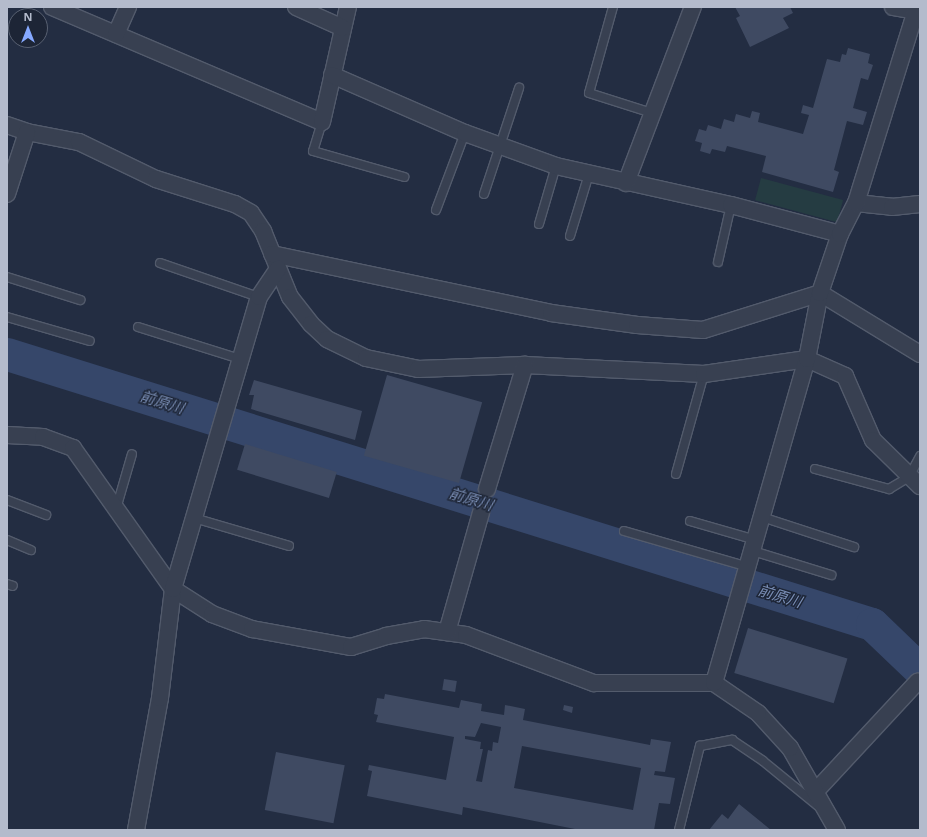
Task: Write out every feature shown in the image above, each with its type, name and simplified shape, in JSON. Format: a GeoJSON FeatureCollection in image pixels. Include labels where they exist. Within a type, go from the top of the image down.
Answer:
{"type":"FeatureCollection","features":[{"type":"Feature","properties":{"kind":"street"},"geometry":{"type":"LineString","coordinates":[[52,7],[322,122],[348,7]]}},
{"type":"Feature","properties":{"kind":"street"},"geometry":{"type":"LineString","coordinates":[[116,34],[128,7]]}},
{"type":"Feature","properties":{"kind":"street"},"geometry":{"type":"LineString","coordinates":[[296,7],[343,28]]}},
{"type":"Feature","properties":{"kind":"street"},"geometry":{"type":"LineString","coordinates":[[626,183],[693,7]]}},
{"type":"Feature","properties":{"kind":"street"},"geometry":{"type":"LineString","coordinates":[[714,683],[807,358],[820,293],[840,234],[856,203],[916,9],[893,7]]}},
{"type":"Feature","properties":{"kind":"street"},"geometry":{"type":"LineString","coordinates":[[332,75],[465,133],[556,166],[626,183],[731,205],[840,234]]}},
{"type":"Feature","properties":{"kind":"street"},"geometry":{"type":"LineString","coordinates":[[7,125],[27,132],[79,142],[156,179],[236,204],[250,213],[263,231],[290,297],[311,324],[328,339],[366,358],[418,368],[525,365],[704,374],[807,358],[845,376],[873,440],[914,481]]}},
{"type":"Feature","properties":{"kind":"street"},"geometry":{"type":"LineString","coordinates":[[7,194],[27,132]]}},
{"type":"Feature","properties":{"kind":"street"},"geometry":{"type":"LineString","coordinates":[[856,203],[892,207],[920,205]]}},
{"type":"Feature","properties":{"kind":"street"},"geometry":{"type":"LineString","coordinates":[[275,262],[551,313],[637,325],[703,330],[820,293],[920,354]]}},
{"type":"Feature","properties":{"kind":"street"},"geometry":{"type":"LineString","coordinates":[[136,830],[160,698],[173,589],[240,358],[259,298],[275,262]]}},
{"type":"Feature","properties":{"kind":"street"},"geometry":{"type":"LineString","coordinates":[[488,489],[525,365]]}},
{"type":"Feature","properties":{"kind":"street"},"geometry":{"type":"LineString","coordinates":[[7,435],[43,437],[73,448],[173,589],[212,614],[252,628],[297,639],[351,647],[386,636],[424,629],[466,635],[594,683],[714,683],[758,713],[790,748],[816,792],[825,812],[837,830]]}},
{"type":"Feature","properties":{"kind":"street"},"geometry":{"type":"LineString","coordinates":[[447,632],[481,513]]}},
{"type":"Feature","properties":{"kind":"street"},"geometry":{"type":"LineString","coordinates":[[816,792],[918,681]]}},
{"type":"Feature","properties":{"kind":"lane"},"geometry":{"type":"LineString","coordinates":[[613,7],[589,93],[652,113]]}},
{"type":"Feature","properties":{"kind":"lane"},"geometry":{"type":"LineString","coordinates":[[484,194],[519,88]]}},
{"type":"Feature","properties":{"kind":"lane"},"geometry":{"type":"LineString","coordinates":[[322,122],[313,151],[404,176]]}},
{"type":"Feature","properties":{"kind":"lane"},"geometry":{"type":"LineString","coordinates":[[436,210],[465,133]]}},
{"type":"Feature","properties":{"kind":"lane"},"geometry":{"type":"LineString","coordinates":[[538,224],[556,166]]}},
{"type":"Feature","properties":{"kind":"lane"},"geometry":{"type":"LineString","coordinates":[[570,236],[589,174]]}},
{"type":"Feature","properties":{"kind":"lane"},"geometry":{"type":"LineString","coordinates":[[718,262],[731,205]]}},
{"type":"Feature","properties":{"kind":"lane"},"geometry":{"type":"LineString","coordinates":[[160,263],[259,298]]}},
{"type":"Feature","properties":{"kind":"lane"},"geometry":{"type":"LineString","coordinates":[[7,277],[80,300]]}},
{"type":"Feature","properties":{"kind":"lane"},"geometry":{"type":"LineString","coordinates":[[7,316],[90,341]]}},
{"type":"Feature","properties":{"kind":"lane"},"geometry":{"type":"LineString","coordinates":[[138,327],[240,358]]}},
{"type":"Feature","properties":{"kind":"lane"},"geometry":{"type":"LineString","coordinates":[[676,474],[704,374]]}},
{"type":"Feature","properties":{"kind":"lane"},"geometry":{"type":"LineString","coordinates":[[116,509],[132,454]]}},
{"type":"Feature","properties":{"kind":"lane"},"geometry":{"type":"LineString","coordinates":[[815,469],[889,489],[914,481],[920,456]]}},
{"type":"Feature","properties":{"kind":"lane"},"geometry":{"type":"LineString","coordinates":[[7,500],[46,515]]}},
{"type":"Feature","properties":{"kind":"lane"},"geometry":{"type":"LineString","coordinates":[[762,517],[854,547]]}},
{"type":"Feature","properties":{"kind":"lane"},"geometry":{"type":"LineString","coordinates":[[194,518],[289,546]]}},
{"type":"Feature","properties":{"kind":"lane"},"geometry":{"type":"LineString","coordinates":[[690,521],[831,575]]}},
{"type":"Feature","properties":{"kind":"lane"},"geometry":{"type":"LineString","coordinates":[[624,531],[745,577]]}},
{"type":"Feature","properties":{"kind":"lane"},"geometry":{"type":"LineString","coordinates":[[7,540],[31,550]]}},
{"type":"Feature","properties":{"kind":"lane"},"geometry":{"type":"LineString","coordinates":[[679,830],[700,746],[732,740],[763,761],[825,812]]}},
{"type":"Feature","properties":{"kind":"green space"},"geometry":{"type":"Polygon","coordinates":[[[761,178],[843,200],[837,222],[755,200],[761,178]]]}},
{"type":"Feature","properties":{"kind":"building"},"geometry":{"type":"Polygon","coordinates":[[[735,7],[790,7],[793,13],[783,18],[789,28],[750,47],[736,18],[740,16],[735,7]]]}},
{"type":"Feature","properties":{"kind":"building"},"geometry":{"type":"Polygon","coordinates":[[[848,48],[870,54],[868,63],[873,65],[868,80],[861,78],[853,108],[867,112],[863,125],[847,121],[834,170],[839,172],[833,192],[762,172],[766,156],[727,146],[725,152],[712,149],[710,154],[700,151],[702,143],[695,141],[699,129],[706,131],[708,125],[721,129],[724,119],[734,122],[736,114],[750,118],[752,111],[760,113],[758,122],[803,134],[809,115],[801,113],[803,105],[813,108],[827,59],[840,62],[842,54],[846,55],[848,48]]]}},
{"type":"Feature","properties":{"kind":"building"},"geometry":{"type":"Polygon","coordinates":[[[387,375],[482,402],[459,483],[364,456],[387,375]]]}},
{"type":"Feature","properties":{"kind":"building"},"geometry":{"type":"Polygon","coordinates":[[[254,380],[362,411],[355,440],[251,409],[254,395],[249,395],[254,380]]]}},
{"type":"Feature","properties":{"kind":"building"},"geometry":{"type":"Polygon","coordinates":[[[245,444],[337,472],[329,498],[237,470],[245,444]]]}},
{"type":"Feature","properties":{"kind":"building"},"geometry":{"type":"Polygon","coordinates":[[[748,628],[847,658],[834,703],[734,673],[748,628]]]}},
{"type":"Feature","properties":{"kind":"building"},"geometry":{"type":"Polygon","coordinates":[[[444,679],[457,681],[455,692],[442,690],[444,679]]]}},
{"type":"Feature","properties":{"kind":"building"},"geometry":{"type":"Polygon","coordinates":[[[385,694],[459,708],[461,700],[482,704],[481,711],[504,715],[505,705],[525,709],[523,720],[650,745],[651,739],[671,742],[665,772],[655,771],[654,775],[675,778],[670,804],[659,803],[654,830],[580,830],[463,807],[462,815],[367,796],[372,771],[368,770],[369,765],[446,780],[454,737],[376,722],[378,715],[374,714],[377,698],[384,699],[385,694]],[[481,723],[475,737],[465,736],[465,739],[481,742],[480,749],[483,749],[476,781],[482,782],[488,750],[492,751],[493,742],[498,743],[501,727],[481,723]],[[522,746],[514,788],[633,810],[641,768],[522,746]]]}},
{"type":"Feature","properties":{"kind":"building"},"geometry":{"type":"Polygon","coordinates":[[[564,705],[573,707],[572,713],[563,710],[564,705]]]}},
{"type":"Feature","properties":{"kind":"building"},"geometry":{"type":"Polygon","coordinates":[[[276,752],[345,765],[333,823],[265,810],[276,752]]]}},
{"type":"Feature","properties":{"kind":"building"},"geometry":{"type":"Polygon","coordinates":[[[739,804],[771,830],[709,830],[722,814],[728,819],[739,804]]]}},
{"type":"Feature","properties":{"kind":"waterway","name":"前原川"},"geometry":{"type":"LineString","coordinates":[[7,354],[872,624],[920,670]]}}]}
